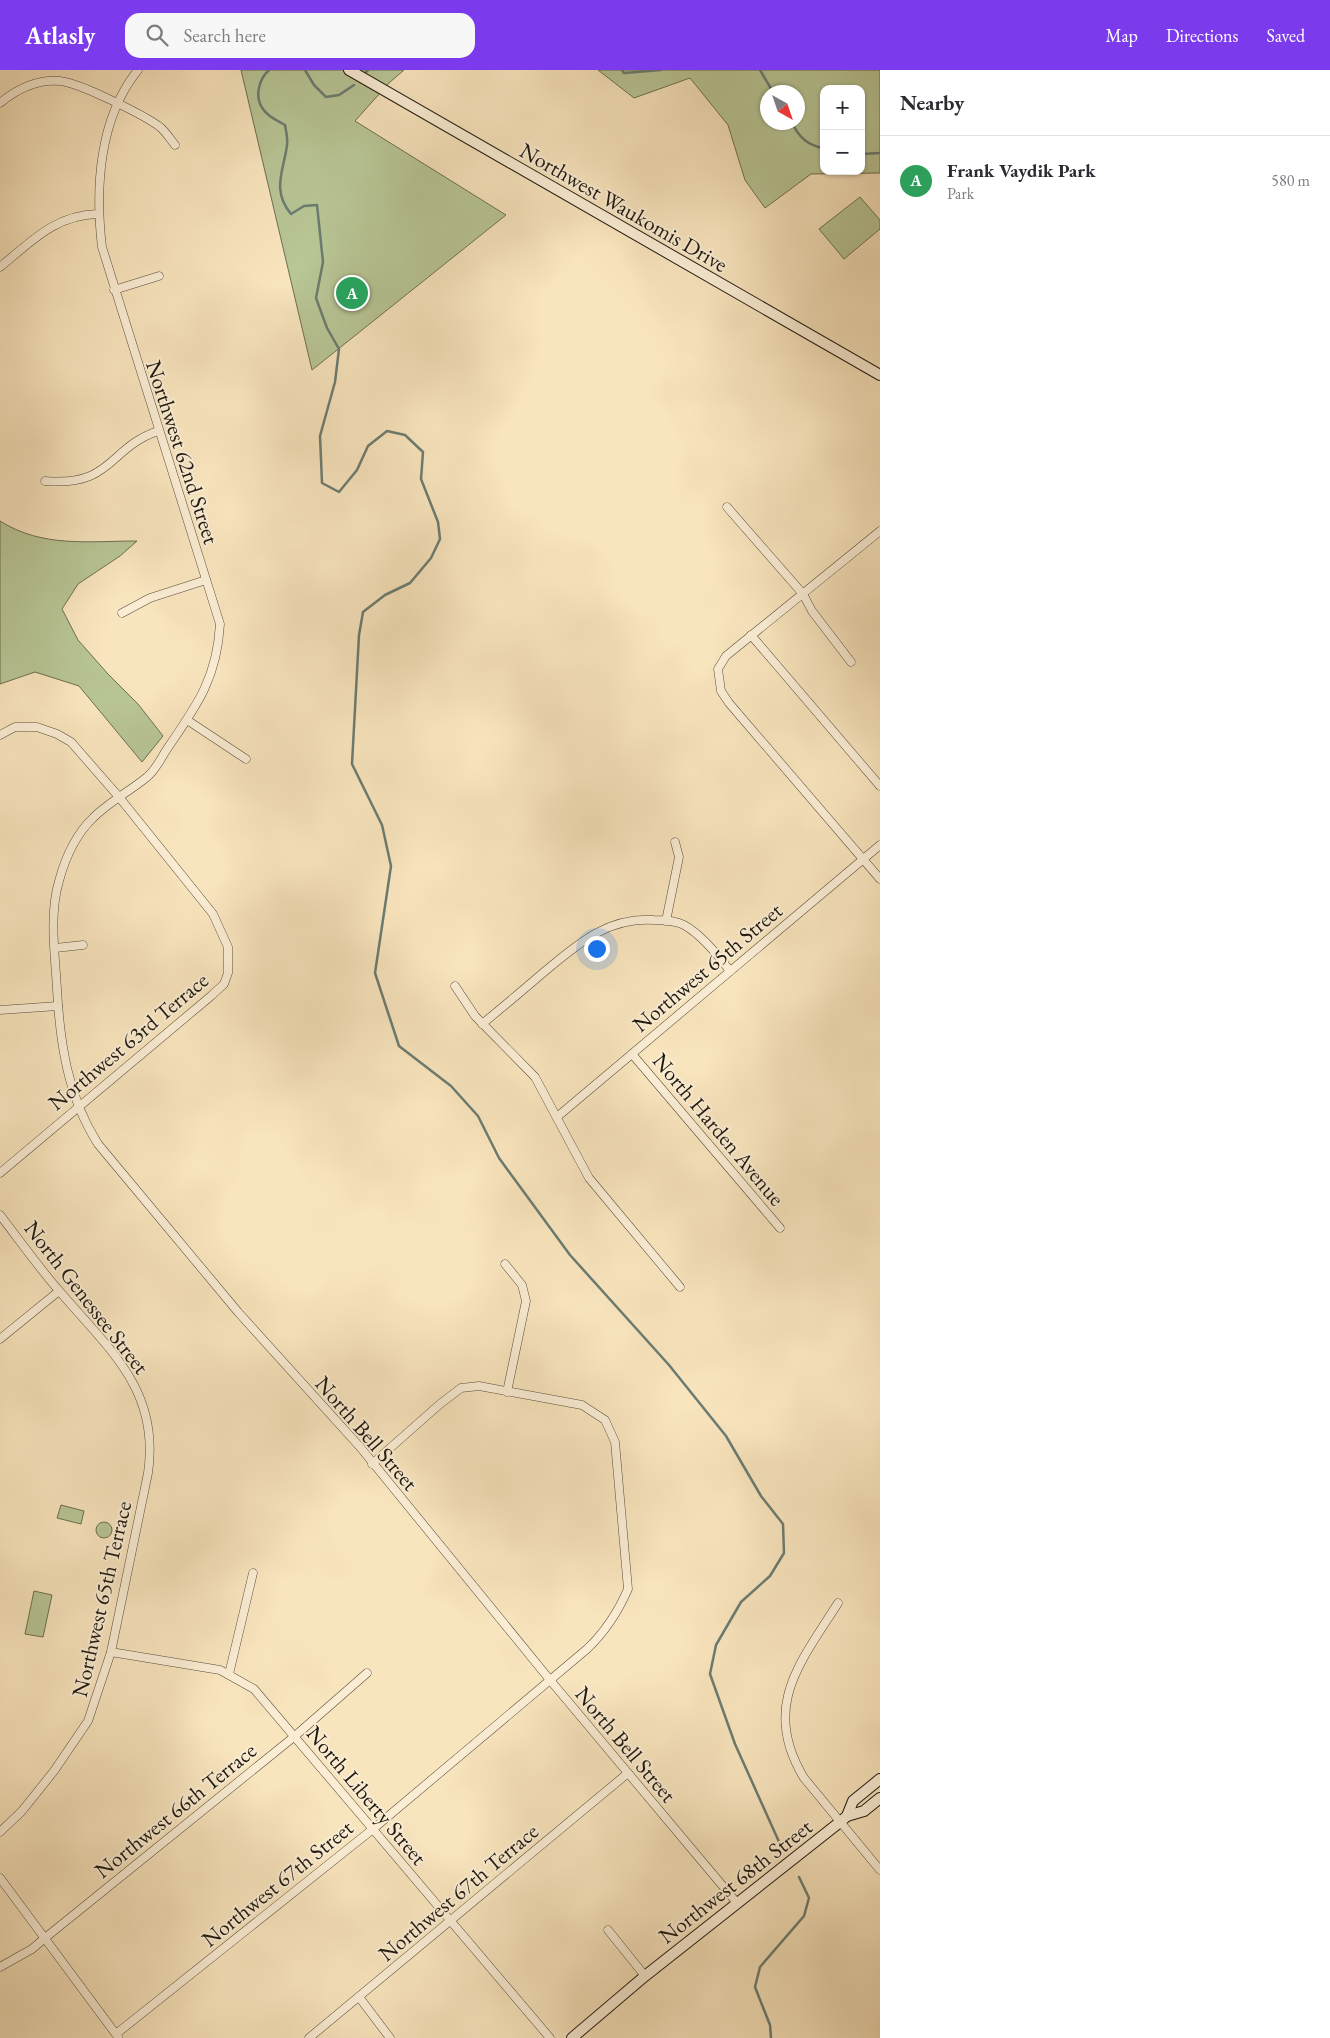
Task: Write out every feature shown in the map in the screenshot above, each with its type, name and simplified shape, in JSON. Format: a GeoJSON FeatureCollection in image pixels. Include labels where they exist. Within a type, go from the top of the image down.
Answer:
{"type":"FeatureCollection","features":[{"type":"Feature","properties":{"kind":"main road","name":"Northwest Waukomis Drive"},"geometry":{"type":"LineString","coordinates":[[349,70],[880,375]]}},
{"type":"Feature","properties":{"kind":"main road","name":"Northwest 68th Street"},"geometry":{"type":"LineString","coordinates":[[844,1819],[853,1801],[880,1778]]}},
{"type":"Feature","properties":{"kind":"main road","name":"Northwest 68th Street"},"geometry":{"type":"LineString","coordinates":[[572,2038],[645,1976],[844,1819],[864,1811],[880,1798]]}},
{"type":"Feature","properties":{"kind":"street","name":"Northwest 62nd Street"},"geometry":{"type":"LineString","coordinates":[[138,70],[127,84],[117,104],[103,155],[98,214],[102,247],[158,432],[220,624]]}},
{"type":"Feature","properties":{"kind":"street"},"geometry":{"type":"LineString","coordinates":[[0,103],[24,87],[42,82],[60,81],[76,85],[117,104],[161,128],[175,145]]}},
{"type":"Feature","properties":{"kind":"street"},"geometry":{"type":"LineString","coordinates":[[0,267],[60,221],[75,216],[98,214]]}},
{"type":"Feature","properties":{"kind":"street"},"geometry":{"type":"LineString","coordinates":[[114,290],[160,276]]}},
{"type":"Feature","properties":{"kind":"street"},"geometry":{"type":"LineString","coordinates":[[44,481],[66,483],[98,474],[138,442],[158,432]]}},
{"type":"Feature","properties":{"kind":"street"},"geometry":{"type":"LineString","coordinates":[[728,507],[803,594],[808,606],[851,662]]}},
{"type":"Feature","properties":{"kind":"street"},"geometry":{"type":"LineString","coordinates":[[880,531],[726,656],[718,669],[719,683],[728,703],[812,802],[864,858],[880,879]]}},
{"type":"Feature","properties":{"kind":"street"},"geometry":{"type":"LineString","coordinates":[[122,613],[150,598],[206,580]]}},
{"type":"Feature","properties":{"kind":"street","name":"North Bell Street"},"geometry":{"type":"LineString","coordinates":[[220,624],[215,666],[206,688],[187,720],[149,776],[92,818],[72,848],[65,864],[53,911],[58,1006],[65,1063],[78,1106],[98,1144],[238,1312],[360,1447],[550,1680],[737,1903]]}},
{"type":"Feature","properties":{"kind":"street"},"geometry":{"type":"LineString","coordinates":[[751,635],[880,786]]}},
{"type":"Feature","properties":{"kind":"street"},"geometry":{"type":"LineString","coordinates":[[187,720],[246,758]]}},
{"type":"Feature","properties":{"kind":"street","name":"Northwest 63rd Terrace"},"geometry":{"type":"LineString","coordinates":[[0,735],[15,727],[37,726],[71,742],[119,797],[213,914],[228,947],[228,973],[224,984],[0,1173]]}},
{"type":"Feature","properties":{"kind":"street"},"geometry":{"type":"LineString","coordinates":[[666,921],[679,857],[675,842]]}},
{"type":"Feature","properties":{"kind":"street","name":"Northwest 65th Street"},"geometry":{"type":"LineString","coordinates":[[557,1117],[880,845]]}},
{"type":"Feature","properties":{"kind":"street"},"geometry":{"type":"LineString","coordinates":[[482,1024],[588,936],[620,922],[644,919],[666,921],[684,926],[716,954],[730,971]]}},
{"type":"Feature","properties":{"kind":"street"},"geometry":{"type":"LineString","coordinates":[[55,948],[83,945]]}},
{"type":"Feature","properties":{"kind":"street"},"geometry":{"type":"LineString","coordinates":[[455,986],[482,1024],[535,1076],[589,1178],[680,1287]]}},
{"type":"Feature","properties":{"kind":"street"},"geometry":{"type":"LineString","coordinates":[[0,1010],[58,1006]]}},
{"type":"Feature","properties":{"kind":"street","name":"North Harden Avenue"},"geometry":{"type":"LineString","coordinates":[[632,1054],[780,1228]]}},
{"type":"Feature","properties":{"kind":"street","name":"North Genessee Street"},"geometry":{"type":"LineString","coordinates":[[0,1215],[59,1291],[124,1366],[140,1394],[146,1413],[150,1443],[144,1492]]}},
{"type":"Feature","properties":{"kind":"street"},"geometry":{"type":"LineString","coordinates":[[505,1264],[522,1285],[526,1301],[507,1392]]}},
{"type":"Feature","properties":{"kind":"street"},"geometry":{"type":"LineString","coordinates":[[0,1339],[59,1291]]}},
{"type":"Feature","properties":{"kind":"street","name":"Northwest 67th Street"},"geometry":{"type":"LineString","coordinates":[[118,2036],[373,1829],[550,1680],[606,1630],[617,1613],[628,1589],[615,1442],[605,1420],[582,1404],[479,1386],[461,1388],[372,1464]]}},
{"type":"Feature","properties":{"kind":"street","name":"Northwest 65th Terrace"},"geometry":{"type":"LineString","coordinates":[[0,1832],[22,1811],[81,1734],[93,1708],[110,1652],[144,1492]]}},
{"type":"Feature","properties":{"kind":"street"},"geometry":{"type":"LineString","coordinates":[[229,1674],[253,1573]]}},
{"type":"Feature","properties":{"kind":"street"},"geometry":{"type":"LineString","coordinates":[[838,1603],[791,1682],[786,1700],[786,1725],[789,1746],[797,1766],[844,1819],[880,1870]]}},
{"type":"Feature","properties":{"kind":"street","name":"North Liberty Street"},"geometry":{"type":"LineString","coordinates":[[110,1652],[220,1670],[254,1689],[550,2038]]}},
{"type":"Feature","properties":{"kind":"street","name":"Northwest 66th Terrace"},"geometry":{"type":"LineString","coordinates":[[0,1967],[32,1949],[295,1736],[367,1673]]}},
{"type":"Feature","properties":{"kind":"street","name":"Northwest 67th Terrace"},"geometry":{"type":"LineString","coordinates":[[310,2038],[628,1773]]}},
{"type":"Feature","properties":{"kind":"street"},"geometry":{"type":"LineString","coordinates":[[0,1878],[118,2036]]}},
{"type":"Feature","properties":{"kind":"street"},"geometry":{"type":"LineString","coordinates":[[608,1930],[645,1976]]}},
{"type":"Feature","properties":{"kind":"street"},"geometry":{"type":"LineString","coordinates":[[359,1997],[390,2038]]}},
{"type":"Feature","properties":{"kind":"green space"},"geometry":{"type":"Polygon","coordinates":[[[241,70],[404,70],[389,83],[355,121],[506,215],[312,370],[241,70]]]}},
{"type":"Feature","properties":{"kind":"green space"},"geometry":{"type":"Polygon","coordinates":[[[598,70],[880,70],[880,173],[865,173],[865,85],[820,85],[820,174],[811,174],[765,208],[745,180],[728,125],[690,78],[634,98],[598,70]]]}},
{"type":"Feature","properties":{"kind":"green space"},"geometry":{"type":"Polygon","coordinates":[[[860,197],[880,220],[880,229],[844,259],[819,229],[860,197]]]}},
{"type":"Feature","properties":{"kind":"green space"},"geometry":{"type":"Polygon","coordinates":[[[0,521],[16,530],[49,539],[83,542],[137,541],[120,556],[78,584],[62,609],[78,640],[138,704],[163,736],[142,762],[79,686],[35,672],[0,684],[0,521]]]}},
{"type":"Feature","properties":{"kind":"green space"},"geometry":{"type":"Polygon","coordinates":[[[61,1505],[84,1511],[81,1524],[57,1518],[61,1505]]]}},
{"type":"Feature","properties":{"kind":"green space"},"geometry":{"type":"Polygon","coordinates":[[[104,1522],[112,1530],[104,1538],[96,1530],[104,1522]]]}},
{"type":"Feature","properties":{"kind":"green space"},"geometry":{"type":"Polygon","coordinates":[[[34,1591],[52,1595],[43,1637],[25,1634],[34,1591]]]}},
{"type":"Feature","properties":{"kind":"waterway"},"geometry":{"type":"LineString","coordinates":[[269,70],[260,83],[258,94],[263,109],[285,125],[287,143],[280,180],[282,197],[291,214],[304,206],[317,205],[323,262],[316,298],[327,328],[339,349],[335,382],[320,436],[322,483],[339,492],[357,470],[368,446],[387,431],[405,435],[423,452],[421,479],[438,522],[440,539],[431,558],[410,583],[385,595],[363,612],[359,635],[352,764],[382,825],[391,866],[375,973],[399,1046],[451,1086],[478,1116],[499,1158],[570,1255],[669,1365],[726,1436],[761,1496],[783,1524],[784,1553],[770,1576],[741,1602],[716,1645],[710,1674],[735,1744],[780,1844]]}},
{"type":"Feature","properties":{"kind":"waterway"},"geometry":{"type":"LineString","coordinates":[[305,70],[314,85],[326,97],[339,95],[354,85]]}},
{"type":"Feature","properties":{"kind":"waterway"},"geometry":{"type":"LineString","coordinates":[[363,75],[368,70]]}},
{"type":"Feature","properties":{"kind":"waterway"},"geometry":{"type":"LineString","coordinates":[[622,70],[624,73],[661,70]]}},
{"type":"Feature","properties":{"kind":"waterway"},"geometry":{"type":"LineString","coordinates":[[760,70],[769,85]]}},
{"type":"Feature","properties":{"kind":"waterway"},"geometry":{"type":"LineString","coordinates":[[796,130],[805,140],[820,147]]}},
{"type":"Feature","properties":{"kind":"waterway"},"geometry":{"type":"LineString","coordinates":[[865,154],[880,153]]}},
{"type":"Feature","properties":{"kind":"waterway"},"geometry":{"type":"LineString","coordinates":[[771,2038],[770,2025],[755,1987],[760,1967],[804,1916],[809,1898],[799,1877]]}},
{"type":"Feature","properties":{"kind":"place","name":"Frank Vaydik Park"},"geometry":{"type":"Point","coordinates":[352,293]}}]}
